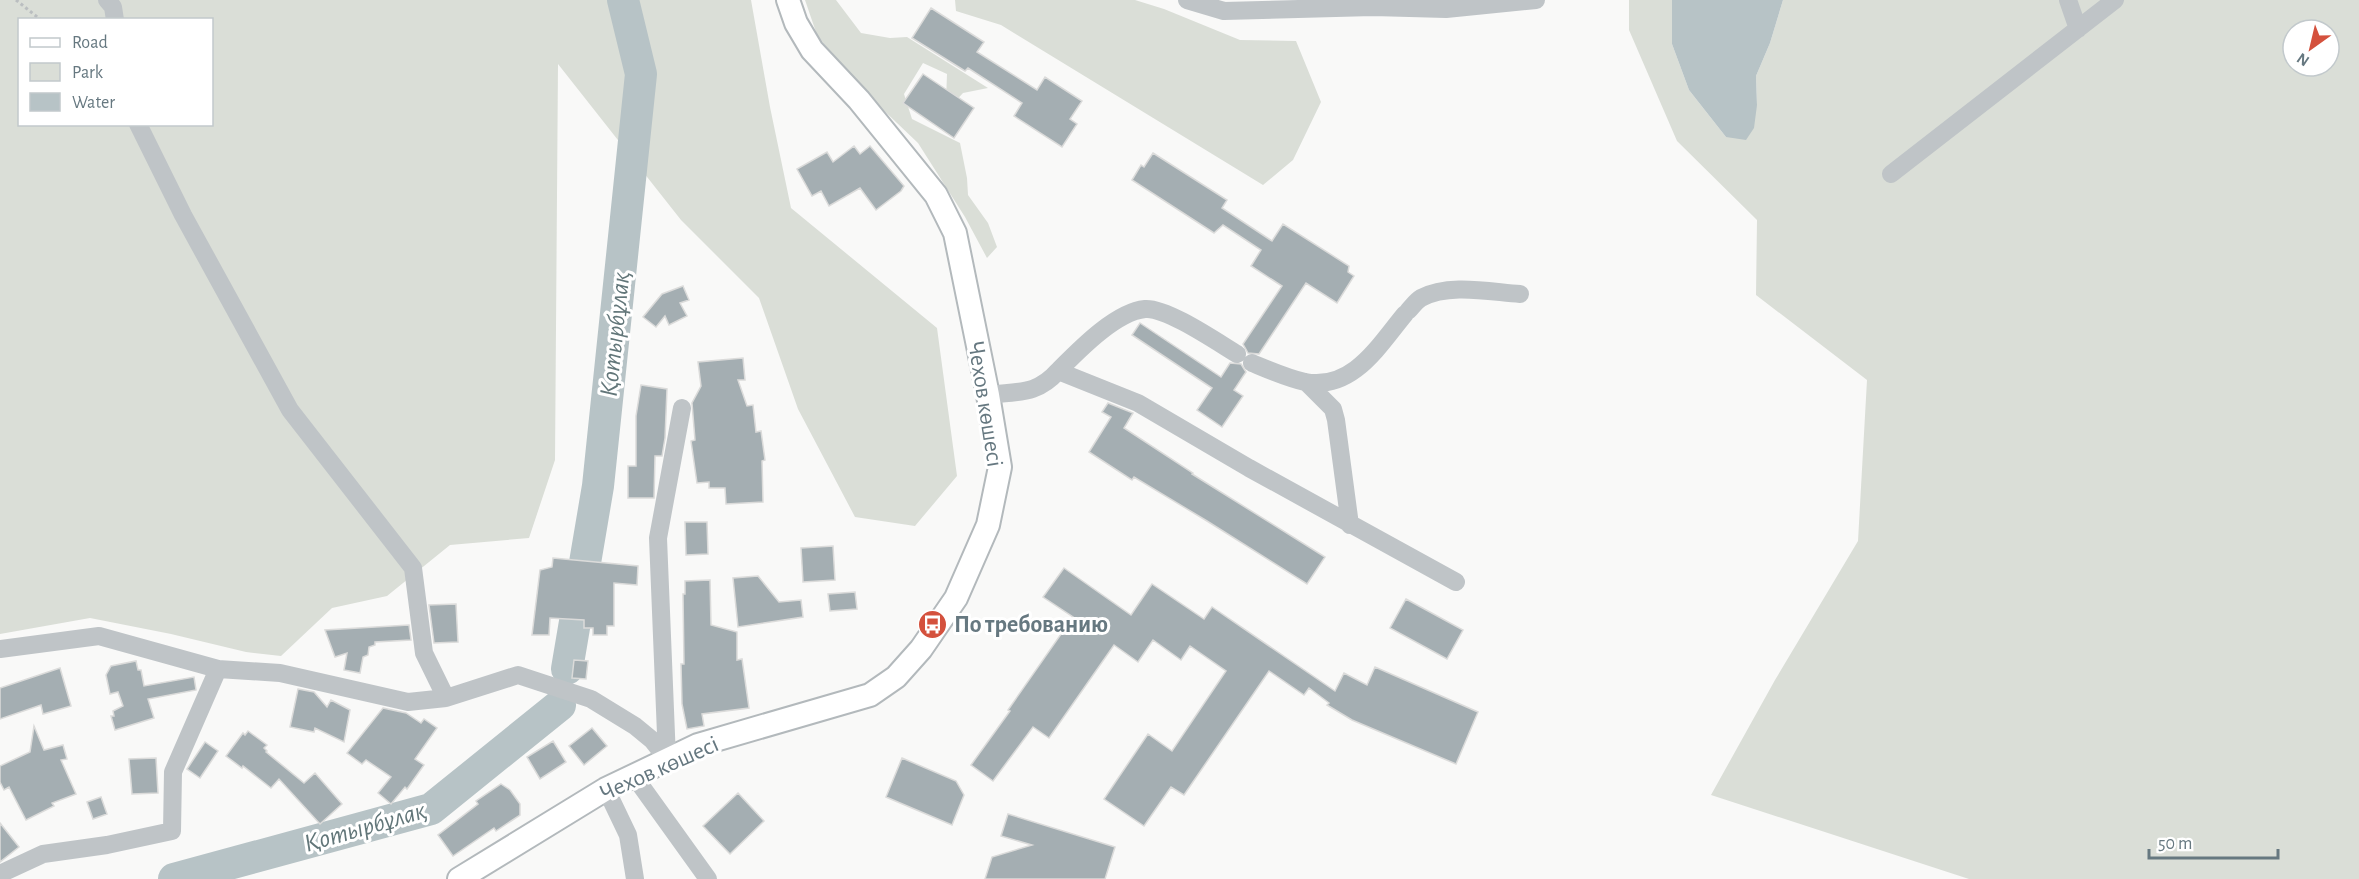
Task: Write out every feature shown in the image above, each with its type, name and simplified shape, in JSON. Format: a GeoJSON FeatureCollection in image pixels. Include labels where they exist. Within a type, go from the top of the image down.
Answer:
{"type":"FeatureCollection","features":[{"type":"Feature","properties":{"kind":"main road","name":"Чехов көшесі"},"geometry":{"type":"LineString","coordinates":[[459,879],[606,789],[698,745],[870,695],[896,677],[921,648],[956,598],[988,525],[1000,466],[955,233],[936,195],[859,100],[812,50],[795,23],[788,0]]}},
{"type":"Feature","properties":{"kind":"street"},"geometry":{"type":"LineString","coordinates":[[107,0],[113,7],[115,18]]}},
{"type":"Feature","properties":{"kind":"street"},"geometry":{"type":"LineString","coordinates":[[1187,0],[1224,11],[1372,7],[1446,9],[1536,0]]}},
{"type":"Feature","properties":{"kind":"street"},"geometry":{"type":"LineString","coordinates":[[2068,0],[2078,28]]}},
{"type":"Feature","properties":{"kind":"street"},"geometry":{"type":"LineString","coordinates":[[1891,174],[2115,0]]}},
{"type":"Feature","properties":{"kind":"street"},"geometry":{"type":"LineString","coordinates":[[139,126],[183,215],[290,410],[413,568],[424,652],[446,698]]}},
{"type":"Feature","properties":{"kind":"street"},"geometry":{"type":"LineString","coordinates":[[988,395],[1034,389],[1046,384],[1109,325],[1144,309],[1170,316],[1245,358],[1306,382],[1328,382],[1351,374],[1368,360],[1419,299],[1435,292],[1452,290],[1520,294]]}},
{"type":"Feature","properties":{"kind":"street"},"geometry":{"type":"LineString","coordinates":[[1058,371],[1138,403],[1350,525],[1456,582]]}},
{"type":"Feature","properties":{"kind":"street"},"geometry":{"type":"LineString","coordinates":[[1306,382],[1333,409],[1350,525]]}},
{"type":"Feature","properties":{"kind":"street"},"geometry":{"type":"LineString","coordinates":[[668,759],[658,538],[682,408]]}},
{"type":"Feature","properties":{"kind":"street"},"geometry":{"type":"LineString","coordinates":[[0,649],[99,636],[218,669],[280,673],[408,702],[446,698],[518,675],[591,699],[644,733],[668,759]]}},
{"type":"Feature","properties":{"kind":"street"},"geometry":{"type":"LineString","coordinates":[[0,874],[43,854],[107,845],[172,831],[173,772],[218,669]]}},
{"type":"Feature","properties":{"kind":"street"},"geometry":{"type":"LineString","coordinates":[[634,776],[708,879]]}},
{"type":"Feature","properties":{"kind":"street"},"geometry":{"type":"LineString","coordinates":[[606,789],[628,835],[635,879]]}},
{"type":"Feature","properties":{"kind":"path"},"geometry":{"type":"LineString","coordinates":[[16,0],[38,18]]}},
{"type":"Feature","properties":{"kind":"green space"},"geometry":{"type":"Polygon","coordinates":[[[0,0],[751,0],[791,208],[937,328],[957,476],[915,526],[855,517],[798,409],[759,298],[681,220],[558,64],[555,460],[529,538],[450,545],[387,596],[332,608],[281,656],[246,652],[90,618],[0,634],[0,0]]]}},
{"type":"Feature","properties":{"kind":"green space"},"geometry":{"type":"Polygon","coordinates":[[[805,0],[836,0],[861,33],[890,38],[907,37],[988,88],[963,93],[951,106],[946,101],[947,74],[923,63],[904,94],[912,119],[960,143],[968,195],[988,223],[997,247],[987,258],[965,217],[918,143],[856,84],[817,35],[805,0]]]}},
{"type":"Feature","properties":{"kind":"green space"},"geometry":{"type":"Polygon","coordinates":[[[955,0],[1135,0],[1164,9],[1240,40],[1296,41],[1321,102],[1293,160],[1263,185],[1001,25],[956,11],[955,0]]]}},
{"type":"Feature","properties":{"kind":"green space"},"geometry":{"type":"Polygon","coordinates":[[[1629,0],[1672,0],[1672,44],[1689,90],[1726,137],[1757,105],[1756,76],[1770,43],[1783,0],[2359,0],[2359,879],[1969,879],[1711,795],[1775,680],[1858,541],[1867,380],[1756,295],[1757,220],[1677,141],[1629,30],[1629,0]]]}},
{"type":"Feature","properties":{"kind":"water"},"geometry":{"type":"Polygon","coordinates":[[[1672,0],[1783,0],[1770,43],[1756,76],[1757,105],[1754,128],[1746,140],[1726,137],[1689,90],[1672,44],[1672,0]]]}},
{"type":"Feature","properties":{"kind":"building"},"geometry":{"type":"Polygon","coordinates":[[[931,8],[984,42],[977,52],[1037,90],[1045,77],[1082,101],[1070,119],[1077,124],[1062,147],[1014,116],[1022,103],[968,68],[965,71],[912,38],[931,8]]]}},
{"type":"Feature","properties":{"kind":"building"},"geometry":{"type":"Polygon","coordinates":[[[923,74],[974,108],[954,138],[903,103],[923,74]]]}},
{"type":"Feature","properties":{"kind":"building"},"geometry":{"type":"Polygon","coordinates":[[[854,146],[860,154],[870,146],[904,186],[901,191],[876,210],[860,188],[829,206],[821,191],[812,196],[797,169],[827,152],[833,162],[854,146]]]}},
{"type":"Feature","properties":{"kind":"building"},"geometry":{"type":"Polygon","coordinates":[[[1153,153],[1227,200],[1222,208],[1272,241],[1283,224],[1349,266],[1348,272],[1354,276],[1337,303],[1306,283],[1259,354],[1248,353],[1243,344],[1282,286],[1251,266],[1261,250],[1223,225],[1214,233],[1132,180],[1141,165],[1144,167],[1153,153]]]}},
{"type":"Feature","properties":{"kind":"building"},"geometry":{"type":"Polygon","coordinates":[[[683,286],[689,300],[680,303],[687,316],[669,325],[665,316],[656,327],[643,317],[662,294],[683,286]]]}},
{"type":"Feature","properties":{"kind":"building"},"geometry":{"type":"Polygon","coordinates":[[[1140,323],[1221,377],[1230,363],[1241,364],[1246,372],[1234,390],[1243,396],[1222,427],[1197,410],[1212,388],[1132,335],[1140,323]]]}},
{"type":"Feature","properties":{"kind":"building"},"geometry":{"type":"Polygon","coordinates":[[[743,358],[745,380],[738,380],[747,406],[753,405],[756,432],[761,431],[765,460],[762,461],[763,502],[726,504],[725,488],[709,488],[709,482],[697,483],[691,441],[695,440],[692,403],[701,386],[698,362],[743,358]]]}},
{"type":"Feature","properties":{"kind":"building"},"geometry":{"type":"Polygon","coordinates":[[[641,385],[667,389],[665,438],[662,456],[655,456],[654,498],[628,498],[628,466],[636,466],[636,416],[641,385]]]}},
{"type":"Feature","properties":{"kind":"building"},"geometry":{"type":"Polygon","coordinates":[[[1108,403],[1133,413],[1124,428],[1192,474],[1325,557],[1307,584],[1207,521],[1134,477],[1132,480],[1089,452],[1111,417],[1102,412],[1108,403]]]}},
{"type":"Feature","properties":{"kind":"building"},"geometry":{"type":"Polygon","coordinates":[[[685,522],[707,522],[708,554],[686,555],[685,522]]]}},
{"type":"Feature","properties":{"kind":"building"},"geometry":{"type":"Polygon","coordinates":[[[833,546],[835,580],[803,582],[801,548],[833,546]]]}},
{"type":"Feature","properties":{"kind":"building"},"geometry":{"type":"Polygon","coordinates":[[[553,558],[638,566],[637,585],[614,583],[614,626],[607,626],[607,635],[593,635],[593,628],[584,628],[584,620],[550,618],[549,635],[532,635],[540,570],[552,567],[553,558]]]}},
{"type":"Feature","properties":{"kind":"building"},"geometry":{"type":"Polygon","coordinates":[[[1064,568],[1131,615],[1152,584],[1204,619],[1212,607],[1335,691],[1344,673],[1367,685],[1375,667],[1478,712],[1456,764],[1352,720],[1327,705],[1329,703],[1309,688],[1304,695],[1269,671],[1184,795],[1171,787],[1144,826],[1104,799],[1148,734],[1172,751],[1226,671],[1190,646],[1181,660],[1153,640],[1138,662],[1114,645],[1049,738],[1033,727],[993,781],[971,765],[1073,617],[1043,597],[1064,568]]]}},
{"type":"Feature","properties":{"kind":"building"},"geometry":{"type":"Polygon","coordinates":[[[758,576],[779,602],[801,600],[803,617],[738,627],[733,578],[758,576]]]}},
{"type":"Feature","properties":{"kind":"building"},"geometry":{"type":"Polygon","coordinates":[[[710,580],[711,625],[737,632],[737,660],[742,659],[749,708],[702,714],[704,726],[687,729],[682,704],[681,664],[684,664],[683,594],[685,594],[685,581],[710,580]]]}},
{"type":"Feature","properties":{"kind":"building"},"geometry":{"type":"Polygon","coordinates":[[[855,592],[857,609],[830,611],[828,594],[855,592]]]}},
{"type":"Feature","properties":{"kind":"building"},"geometry":{"type":"Polygon","coordinates":[[[1406,599],[1463,630],[1447,659],[1390,628],[1406,599]]]}},
{"type":"Feature","properties":{"kind":"building"},"geometry":{"type":"Polygon","coordinates":[[[456,604],[458,642],[434,643],[429,605],[456,604]]]}},
{"type":"Feature","properties":{"kind":"building"},"geometry":{"type":"Polygon","coordinates":[[[409,625],[411,640],[375,642],[375,645],[369,647],[368,655],[363,657],[360,673],[344,670],[347,653],[335,657],[325,630],[409,625]]]}},
{"type":"Feature","properties":{"kind":"building"},"geometry":{"type":"Polygon","coordinates":[[[574,660],[588,661],[586,679],[572,678],[574,660]]]}},
{"type":"Feature","properties":{"kind":"building"},"geometry":{"type":"Polygon","coordinates":[[[136,661],[138,670],[141,670],[144,686],[194,677],[196,690],[148,699],[154,718],[115,730],[111,716],[114,716],[113,711],[123,706],[118,692],[110,694],[106,675],[111,666],[136,661]]]}},
{"type":"Feature","properties":{"kind":"building"},"geometry":{"type":"Polygon","coordinates":[[[60,668],[71,706],[43,714],[41,705],[0,719],[0,688],[60,668]]]}},
{"type":"Feature","properties":{"kind":"building"},"geometry":{"type":"Polygon","coordinates":[[[298,689],[314,692],[327,707],[331,700],[350,710],[344,742],[315,728],[314,732],[290,727],[298,689]]]}},
{"type":"Feature","properties":{"kind":"building"},"geometry":{"type":"Polygon","coordinates":[[[383,708],[406,713],[421,723],[424,719],[437,728],[415,759],[424,765],[407,789],[405,787],[391,804],[378,793],[391,777],[366,760],[362,764],[347,753],[383,708]]]}},
{"type":"Feature","properties":{"kind":"building"},"geometry":{"type":"Polygon","coordinates":[[[34,726],[44,750],[63,745],[67,759],[61,760],[76,794],[52,803],[54,806],[26,820],[9,787],[4,790],[0,782],[0,766],[30,752],[34,726]]]}},
{"type":"Feature","properties":{"kind":"building"},"geometry":{"type":"Polygon","coordinates":[[[592,728],[607,746],[584,765],[569,746],[592,728]]]}},
{"type":"Feature","properties":{"kind":"building"},"geometry":{"type":"Polygon","coordinates":[[[248,731],[267,745],[264,748],[266,752],[304,783],[315,773],[342,804],[320,824],[279,779],[271,788],[226,756],[243,733],[245,735],[248,731]]]}},
{"type":"Feature","properties":{"kind":"building"},"geometry":{"type":"Polygon","coordinates":[[[553,741],[566,762],[540,779],[527,757],[553,741]]]}},
{"type":"Feature","properties":{"kind":"building"},"geometry":{"type":"Polygon","coordinates":[[[205,742],[218,751],[200,778],[187,769],[205,742]]]}},
{"type":"Feature","properties":{"kind":"building"},"geometry":{"type":"Polygon","coordinates":[[[156,758],[158,793],[132,794],[129,759],[156,758]]]}},
{"type":"Feature","properties":{"kind":"building"},"geometry":{"type":"Polygon","coordinates":[[[902,758],[956,781],[964,795],[952,825],[886,797],[902,758]]]}},
{"type":"Feature","properties":{"kind":"building"},"geometry":{"type":"Polygon","coordinates":[[[501,784],[510,790],[520,804],[520,815],[496,831],[494,828],[453,856],[438,835],[478,804],[476,801],[501,784]]]}},
{"type":"Feature","properties":{"kind":"building"},"geometry":{"type":"Polygon","coordinates":[[[738,793],[764,821],[730,854],[703,826],[738,793]]]}},
{"type":"Feature","properties":{"kind":"building"},"geometry":{"type":"Polygon","coordinates":[[[101,797],[107,814],[93,819],[87,802],[101,797]]]}},
{"type":"Feature","properties":{"kind":"building"},"geometry":{"type":"Polygon","coordinates":[[[1008,814],[1115,847],[1105,879],[985,879],[992,857],[1032,845],[1001,836],[1008,814]]]}},
{"type":"Feature","properties":{"kind":"building"},"geometry":{"type":"Polygon","coordinates":[[[0,823],[19,847],[0,862],[0,823]]]}},
{"type":"Feature","properties":{"kind":"waterway","name":"Қотырбұлақ"},"geometry":{"type":"LineString","coordinates":[[567,669],[598,486],[641,74],[623,0]]}},
{"type":"Feature","properties":{"kind":"waterway","name":"Қотырбұлақ"},"geometry":{"type":"LineString","coordinates":[[174,879],[431,809],[560,705]]}},
{"type":"Feature","properties":{"kind":"place","name":"По требованию"},"geometry":{"type":"Point","coordinates":[933,624]}}]}
